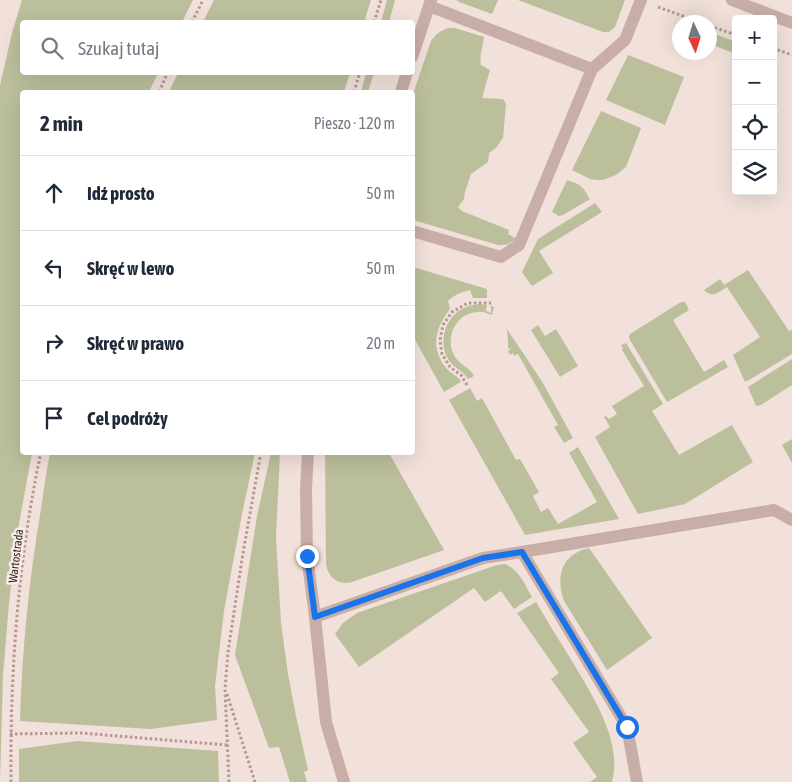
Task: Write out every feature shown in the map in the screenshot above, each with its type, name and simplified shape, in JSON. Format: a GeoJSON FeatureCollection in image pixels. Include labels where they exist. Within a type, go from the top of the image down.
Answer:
{"type":"FeatureCollection","features":[{"type":"Feature","properties":{"kind":"street"},"geometry":{"type":"LineString","coordinates":[[732,0],[792,23]]}},
{"type":"Feature","properties":{"kind":"street"},"geometry":{"type":"LineString","coordinates":[[415,231],[501,257],[519,245],[592,69],[625,40],[641,1]]}},
{"type":"Feature","properties":{"kind":"street"},"geometry":{"type":"LineString","coordinates":[[415,48],[430,3],[592,69]]}},
{"type":"Feature","properties":{"kind":"street"},"geometry":{"type":"LineString","coordinates":[[402,90],[406,75]]}},
{"type":"Feature","properties":{"kind":"street"},"geometry":{"type":"LineString","coordinates":[[308,455],[306,489],[307,556],[326,722],[344,782]]}},
{"type":"Feature","properties":{"kind":"street"},"geometry":{"type":"LineString","coordinates":[[315,617],[483,558],[774,510],[792,520]]}},
{"type":"Feature","properties":{"kind":"street"},"geometry":{"type":"LineString","coordinates":[[522,552],[627,727],[637,782]]}},
{"type":"Feature","properties":{"kind":"path"},"geometry":{"type":"LineString","coordinates":[[193,20],[203,0]]}},
{"type":"Feature","properties":{"kind":"path"},"geometry":{"type":"LineString","coordinates":[[375,20],[381,0]]}},
{"type":"Feature","properties":{"kind":"path"},"geometry":{"type":"LineString","coordinates":[[641,1],[680,15]]}},
{"type":"Feature","properties":{"kind":"path"},"geometry":{"type":"LineString","coordinates":[[717,28],[732,34]]}},
{"type":"Feature","properties":{"kind":"path"},"geometry":{"type":"LineString","coordinates":[[777,49],[792,55]]}},
{"type":"Feature","properties":{"kind":"path"},"geometry":{"type":"LineString","coordinates":[[160,90],[167,75]]}},
{"type":"Feature","properties":{"kind":"path"},"geometry":{"type":"LineString","coordinates":[[355,90],[359,75]]}},
{"type":"Feature","properties":{"kind":"path"},"geometry":{"type":"LineString","coordinates":[[467,384],[461,375],[450,367],[442,354],[440,340],[443,325],[452,312],[468,303],[491,303]]}},
{"type":"Feature","properties":{"kind":"path","name":"Wartostrada"},"geometry":{"type":"LineString","coordinates":[[10,782],[12,676],[18,604],[40,455]]}},
{"type":"Feature","properties":{"kind":"path"},"geometry":{"type":"LineString","coordinates":[[229,782],[225,689],[228,652],[260,455]]}},
{"type":"Feature","properties":{"kind":"path"},"geometry":{"type":"LineString","coordinates":[[225,689],[254,782]]}},
{"type":"Feature","properties":{"kind":"path"},"geometry":{"type":"LineString","coordinates":[[10,734],[80,733],[227,746]]}},
{"type":"Feature","properties":{"kind":"green space"},"geometry":{"type":"Polygon","coordinates":[[[22,0],[193,0],[183,20],[20,20],[20,75],[157,75],[150,90],[20,90],[20,455],[32,455],[18,529],[9,603],[3,676],[0,782],[0,85],[22,0]]]}},
{"type":"Feature","properties":{"kind":"green space"},"geometry":{"type":"Polygon","coordinates":[[[214,0],[371,0],[365,20],[204,20],[214,0]]]}},
{"type":"Feature","properties":{"kind":"green space"},"geometry":{"type":"Polygon","coordinates":[[[387,0],[395,0],[390,20],[382,20],[387,0]]]}},
{"type":"Feature","properties":{"kind":"green space"},"geometry":{"type":"Polygon","coordinates":[[[456,0],[498,0],[492,14],[456,0]]]}},
{"type":"Feature","properties":{"kind":"green space"},"geometry":{"type":"Polygon","coordinates":[[[518,0],[625,0],[615,27],[609,32],[603,32],[518,0]]]}},
{"type":"Feature","properties":{"kind":"green space"},"geometry":{"type":"Polygon","coordinates":[[[455,28],[484,37],[481,65],[490,70],[482,98],[503,99],[506,104],[503,138],[496,148],[489,153],[488,162],[471,174],[464,199],[458,207],[462,211],[509,230],[508,234],[517,239],[506,245],[498,245],[415,221],[414,90],[431,41],[443,30],[455,28]]]}},
{"type":"Feature","properties":{"kind":"green space"},"geometry":{"type":"Polygon","coordinates":[[[717,35],[732,40],[732,52],[717,47],[717,35]]]}},
{"type":"Feature","properties":{"kind":"green space"},"geometry":{"type":"Polygon","coordinates":[[[628,55],[684,77],[665,125],[606,100],[628,55]]]}},
{"type":"Feature","properties":{"kind":"green space"},"geometry":{"type":"Polygon","coordinates":[[[177,75],[349,75],[345,90],[170,90],[177,75]]]}},
{"type":"Feature","properties":{"kind":"green space"},"geometry":{"type":"Polygon","coordinates":[[[365,75],[373,75],[369,90],[362,90],[365,75]]]}},
{"type":"Feature","properties":{"kind":"green space"},"geometry":{"type":"Polygon","coordinates":[[[601,111],[641,128],[626,167],[616,175],[603,180],[596,180],[572,170],[601,111]]]}},
{"type":"Feature","properties":{"kind":"green space"},"geometry":{"type":"Polygon","coordinates":[[[567,180],[581,187],[590,199],[559,216],[552,212],[567,180]]]}},
{"type":"Feature","properties":{"kind":"green space"},"geometry":{"type":"Polygon","coordinates":[[[595,203],[602,212],[539,251],[553,273],[532,286],[522,272],[538,239],[595,203]]]}},
{"type":"Feature","properties":{"kind":"green space"},"geometry":{"type":"Polygon","coordinates":[[[415,268],[487,289],[487,298],[473,298],[470,290],[458,294],[448,301],[450,309],[441,324],[436,339],[438,354],[447,369],[459,378],[461,382],[444,392],[415,340],[415,268]]]}},
{"type":"Feature","properties":{"kind":"green space"},"geometry":{"type":"Polygon","coordinates":[[[748,270],[789,331],[792,330],[792,354],[745,382],[733,355],[760,337],[727,287],[713,294],[707,293],[704,290],[720,279],[724,285],[748,270]]]}},
{"type":"Feature","properties":{"kind":"green space"},"geometry":{"type":"Polygon","coordinates":[[[681,302],[685,302],[689,310],[673,320],[704,372],[724,360],[728,367],[667,402],[629,337],[630,334],[681,302]]]}},
{"type":"Feature","properties":{"kind":"green space"},"geometry":{"type":"Polygon","coordinates":[[[487,305],[486,311],[491,313],[491,306],[494,307],[492,315],[473,312],[466,315],[456,325],[451,338],[451,346],[455,357],[474,376],[468,379],[448,359],[444,345],[445,330],[457,312],[468,306],[487,305]]]}},
{"type":"Feature","properties":{"kind":"green space"},"geometry":{"type":"Polygon","coordinates":[[[538,325],[545,336],[556,329],[578,366],[560,377],[531,330],[538,325]]]}},
{"type":"Feature","properties":{"kind":"green space"},"geometry":{"type":"Polygon","coordinates":[[[507,329],[543,383],[573,438],[564,443],[554,427],[558,425],[518,354],[514,356],[513,353],[510,355],[508,351],[511,349],[508,348],[507,329]]]}},
{"type":"Feature","properties":{"kind":"green space"},"geometry":{"type":"Polygon","coordinates":[[[626,343],[663,404],[652,411],[679,455],[732,425],[753,462],[685,504],[638,514],[595,437],[610,427],[604,417],[606,416],[609,419],[617,414],[612,406],[644,386],[622,350],[621,345],[626,343]]]}},
{"type":"Feature","properties":{"kind":"green space"},"geometry":{"type":"Polygon","coordinates":[[[792,359],[792,385],[761,405],[756,406],[748,387],[792,359]]]}},
{"type":"Feature","properties":{"kind":"green space"},"geometry":{"type":"Polygon","coordinates":[[[470,388],[477,401],[482,398],[516,460],[520,459],[539,492],[533,496],[541,512],[548,508],[558,524],[597,502],[569,453],[578,447],[619,519],[525,535],[449,400],[470,388]]]}},
{"type":"Feature","properties":{"kind":"green space"},"geometry":{"type":"Polygon","coordinates":[[[792,439],[792,463],[782,445],[792,439]]]}},
{"type":"Feature","properties":{"kind":"green space"},"geometry":{"type":"Polygon","coordinates":[[[50,455],[255,455],[224,611],[215,686],[217,720],[151,729],[20,721],[24,641],[50,455]]]}},
{"type":"Feature","properties":{"kind":"green space"},"geometry":{"type":"Polygon","coordinates":[[[271,455],[280,455],[276,538],[281,623],[288,674],[308,770],[304,772],[307,782],[290,782],[279,747],[269,748],[235,655],[257,516],[271,455]]]}},
{"type":"Feature","properties":{"kind":"green space"},"geometry":{"type":"Polygon","coordinates":[[[325,455],[390,455],[444,550],[347,583],[334,579],[329,573],[326,564],[325,455]]]}},
{"type":"Feature","properties":{"kind":"green space"},"geometry":{"type":"Polygon","coordinates":[[[589,548],[652,638],[607,670],[564,601],[561,592],[560,583],[563,567],[572,555],[589,548]]]}},
{"type":"Feature","properties":{"kind":"green space"},"geometry":{"type":"Polygon","coordinates":[[[505,564],[515,570],[532,597],[514,609],[501,591],[485,602],[474,588],[359,667],[335,634],[343,623],[357,613],[497,565],[505,564]]]}},
{"type":"Feature","properties":{"kind":"green space"},"geometry":{"type":"Polygon","coordinates":[[[536,602],[588,688],[604,719],[613,751],[612,782],[590,782],[597,777],[573,743],[589,732],[551,679],[559,673],[517,613],[536,602]]]}},
{"type":"Feature","properties":{"kind":"green space"},"geometry":{"type":"Polygon","coordinates":[[[77,741],[218,751],[219,782],[19,782],[19,749],[77,741]]]}},
{"type":"Feature","properties":{"kind":"route"},"geometry":{"type":"LineString","coordinates":[[307,556],[315,617],[483,558],[522,552],[627,727]]}}]}
